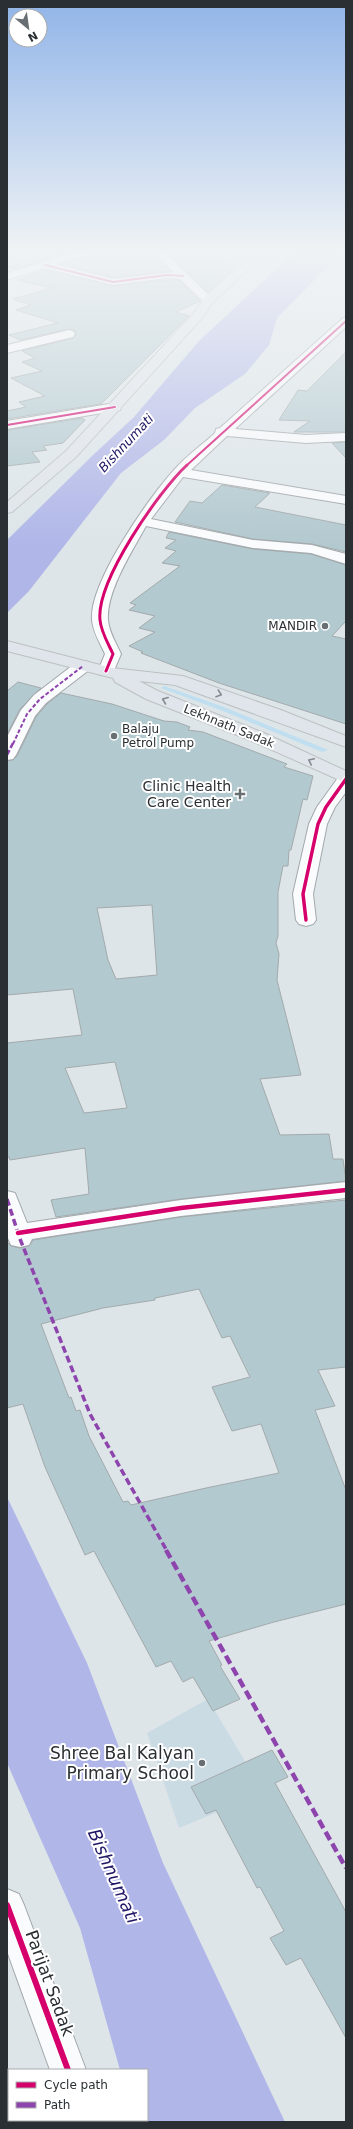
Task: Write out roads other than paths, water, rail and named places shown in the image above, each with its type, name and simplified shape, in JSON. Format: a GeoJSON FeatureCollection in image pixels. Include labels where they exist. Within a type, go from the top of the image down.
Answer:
{"type":"FeatureCollection","features":[{"type":"Feature","properties":{"kind":"main road"},"geometry":{"type":"LineString","coordinates":[[7,509],[70,454],[169,348]]}},
{"type":"Feature","properties":{"kind":"main road","name":"Lekhnath Sadak"},"geometry":{"type":"LineString","coordinates":[[7,646],[109,672],[177,680],[275,714],[346,742]]}},
{"type":"Feature","properties":{"kind":"main road","name":"Lekhnath Sadak"},"geometry":{"type":"LineString","coordinates":[[109,672],[152,695],[258,737],[346,778]]}},
{"type":"Feature","properties":{"kind":"street"},"geometry":{"type":"LineString","coordinates":[[109,672],[113,654],[104,635],[100,619],[103,601],[111,576],[142,521],[180,472],[221,432],[316,348]]}},
{"type":"Feature","properties":{"kind":"street"},"geometry":{"type":"LineString","coordinates":[[7,425],[115,407]]}},
{"type":"Feature","properties":{"kind":"street"},"geometry":{"type":"LineString","coordinates":[[221,432],[306,439],[346,437]]}},
{"type":"Feature","properties":{"kind":"street"},"geometry":{"type":"LineString","coordinates":[[180,472],[346,500]]}},
{"type":"Feature","properties":{"kind":"street"},"geometry":{"type":"LineString","coordinates":[[142,521],[252,544],[312,550],[346,559]]}},
{"type":"Feature","properties":{"kind":"street"},"geometry":{"type":"LineString","coordinates":[[7,755],[27,714],[40,700],[83,666]]}},
{"type":"Feature","properties":{"kind":"street"},"geometry":{"type":"LineString","coordinates":[[306,920],[303,894],[318,824],[326,807],[346,778]]}},
{"type":"Feature","properties":{"kind":"street"},"geometry":{"type":"LineString","coordinates":[[7,1199],[19,1236],[181,1208],[346,1190]]}},
{"type":"Feature","properties":{"kind":"street","name":"Parijat Sadak"},"geometry":{"type":"LineString","coordinates":[[7,1905],[68,2069]]}},
{"type":"Feature","properties":{"kind":"water","name":"Bishnumati"},"geometry":{"type":"Polygon","coordinates":[[[193,348],[266,348],[245,374],[195,408],[164,440],[121,473],[29,591],[7,613],[7,540],[92,456],[134,417],[193,348]]]}},
{"type":"Feature","properties":{"kind":"water","name":"Bishnumati"},"geometry":{"type":"Polygon","coordinates":[[[7,1497],[87,1663],[163,1863],[285,2122],[138,2122],[148,2121],[148,2069],[120,2069],[80,1928],[7,1763],[7,1497]]]}},
{"type":"Feature","properties":{"kind":"place","name":"MANDIR"},"geometry":{"type":"Point","coordinates":[325,626]}},
{"type":"Feature","properties":{"kind":"place","name":"Balaju Petrol Pump"},"geometry":{"type":"Point","coordinates":[114,736]}},
{"type":"Feature","properties":{"kind":"place","name":"Clinic Health Care Center"},"geometry":{"type":"Point","coordinates":[240,794]}},
{"type":"Feature","properties":{"kind":"place","name":"Shree Bal Kalyan Primary School"},"geometry":{"type":"Point","coordinates":[202,1763]}}]}
